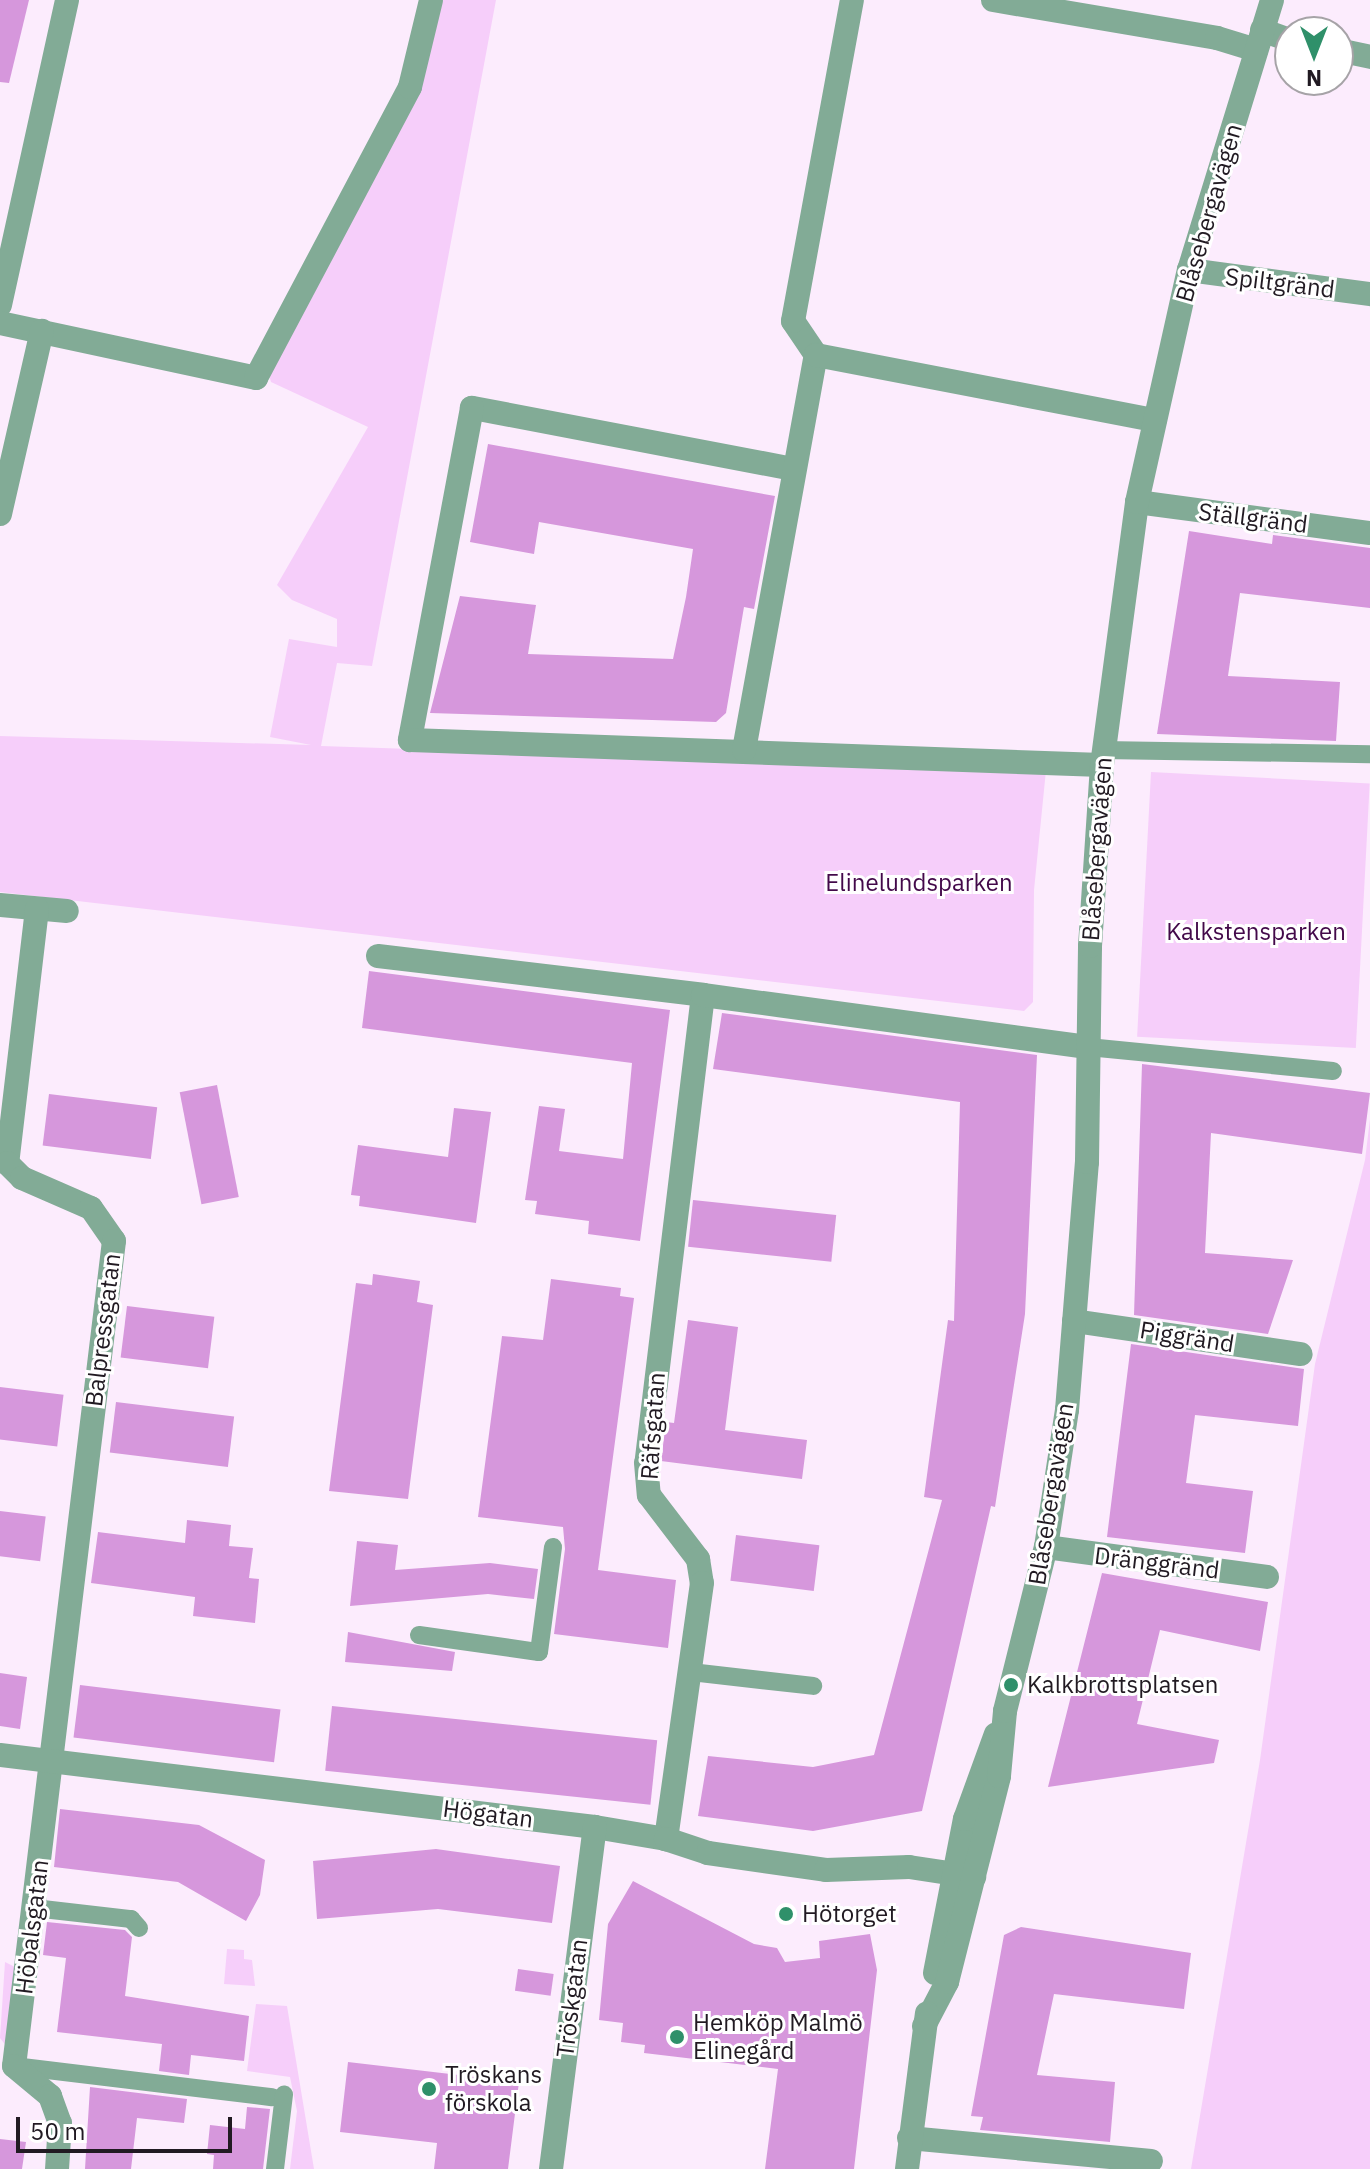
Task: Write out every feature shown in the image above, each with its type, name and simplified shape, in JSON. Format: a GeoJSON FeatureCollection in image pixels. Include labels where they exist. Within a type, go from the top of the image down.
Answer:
{"type":"FeatureCollection","features":[{"type":"Feature","properties":{"kind":"street"},"geometry":{"type":"LineString","coordinates":[[0,305],[67,0]]}},
{"type":"Feature","properties":{"kind":"street"},"geometry":{"type":"LineString","coordinates":[[0,323],[256,378],[410,87],[431,0]]}},
{"type":"Feature","properties":{"kind":"street"},"geometry":{"type":"LineString","coordinates":[[852,0],[793,321],[816,355],[1155,420]]}},
{"type":"Feature","properties":{"kind":"street"},"geometry":{"type":"LineString","coordinates":[[993,0],[1217,38],[1274,40]]}},
{"type":"Feature","properties":{"kind":"street","name":"Blåsebergavägen"},"geometry":{"type":"LineString","coordinates":[[907,2169],[924,2026],[964,1876],[977,1778],[1005,1711],[1046,1547],[1074,1321],[1087,1162],[1088,1047],[1103,758],[1137,502],[1189,270],[1272,0]]}},
{"type":"Feature","properties":{"kind":"street","name":"Spiltgränd"},"geometry":{"type":"LineString","coordinates":[[1189,270],[1370,294]]}},
{"type":"Feature","properties":{"kind":"street"},"geometry":{"type":"LineString","coordinates":[[0,514],[42,331]]}},
{"type":"Feature","properties":{"kind":"street"},"geometry":{"type":"LineString","coordinates":[[744,750],[816,355]]}},
{"type":"Feature","properties":{"kind":"street"},"geometry":{"type":"LineString","coordinates":[[793,469],[472,408],[410,740],[1103,758]]}},
{"type":"Feature","properties":{"kind":"street","name":"Ställgränd"},"geometry":{"type":"LineString","coordinates":[[1137,502],[1370,533]]}},
{"type":"Feature","properties":{"kind":"street"},"geometry":{"type":"LineString","coordinates":[[0,905],[67,911]]}},
{"type":"Feature","properties":{"kind":"street","name":"Balpressgatan"},"geometry":{"type":"LineString","coordinates":[[37,909],[3,1163],[22,1178],[91,1208],[114,1241],[51,1762]]}},
{"type":"Feature","properties":{"kind":"street"},"geometry":{"type":"LineString","coordinates":[[378,956],[703,995],[1088,1047]]}},
{"type":"Feature","properties":{"kind":"street","name":"Räfsgatan"},"geometry":{"type":"LineString","coordinates":[[666,1839],[702,1583],[698,1559],[649,1495],[646,1463],[703,995]]}},
{"type":"Feature","properties":{"kind":"street","name":"Piggränd"},"geometry":{"type":"LineString","coordinates":[[1074,1321],[1301,1354]]}},
{"type":"Feature","properties":{"kind":"street","name":"Dränggränd"},"geometry":{"type":"LineString","coordinates":[[1046,1547],[1267,1577]]}},
{"type":"Feature","properties":{"kind":"street","name":"Högatan"},"geometry":{"type":"LineString","coordinates":[[0,1755],[595,1827],[666,1839],[708,1853],[826,1870],[909,1867],[964,1876]]}},
{"type":"Feature","properties":{"kind":"street","name":"Höbalsgatan"},"geometry":{"type":"LineString","coordinates":[[7,2076],[34,1908],[51,1762]]}},
{"type":"Feature","properties":{"kind":"street","name":"Tröskgatan"},"geometry":{"type":"LineString","coordinates":[[551,2169],[595,1827]]}},
{"type":"Feature","properties":{"kind":"street"},"geometry":{"type":"LineString","coordinates":[[7,2076],[50,2096],[60,2123],[57,2169]]}},
{"type":"Feature","properties":{"kind":"street"},"geometry":{"type":"LineString","coordinates":[[909,2138],[1151,2161]]}},
{"type":"Feature","properties":{"kind":"lane"},"geometry":{"type":"LineString","coordinates":[[1103,758],[1370,754]]}},
{"type":"Feature","properties":{"kind":"lane"},"geometry":{"type":"LineString","coordinates":[[1088,1047],[1333,1071]]}},
{"type":"Feature","properties":{"kind":"lane"},"geometry":{"type":"LineString","coordinates":[[419,1635],[539,1652],[553,1547]]}},
{"type":"Feature","properties":{"kind":"lane"},"geometry":{"type":"LineString","coordinates":[[691,1672],[813,1686]]}},
{"type":"Feature","properties":{"kind":"lane"},"geometry":{"type":"LineString","coordinates":[[34,1908],[131,1919],[139,1928]]}},
{"type":"Feature","properties":{"kind":"lane"},"geometry":{"type":"LineString","coordinates":[[7,2076],[278,2096],[275,2169]]}},
{"type":"Feature","properties":{"kind":"green space","name":"Elinelundsparken"},"geometry":{"type":"Polygon","coordinates":[[[436,0],[496,0],[372,666],[337,663],[321,746],[1046,770],[1034,890],[1033,1002],[1024,1011],[0,892],[0,736],[311,745],[270,737],[289,639],[337,647],[337,619],[292,600],[277,585],[368,427],[271,382],[263,356],[367,186],[436,0]]]}},
{"type":"Feature","properties":{"kind":"green space","name":"Kalkstensparken"},"geometry":{"type":"Polygon","coordinates":[[[1151,772],[1370,783],[1356,1048],[1137,1037],[1151,772]]]}},
{"type":"Feature","properties":{"kind":"green space"},"geometry":{"type":"Polygon","coordinates":[[[1370,1119],[1370,2169],[1191,2169],[1260,1760],[1315,1364],[1365,1160],[1370,1119]]]}},
{"type":"Feature","properties":{"kind":"green space"},"geometry":{"type":"Polygon","coordinates":[[[227,1949],[244,1950],[244,1959],[252,1960],[255,1986],[224,1984],[227,1949]]]}},
{"type":"Feature","properties":{"kind":"green space"},"geometry":{"type":"Polygon","coordinates":[[[5,1962],[15,1967],[7,2047],[0,2038],[5,1962]]]}},
{"type":"Feature","properties":{"kind":"green space"},"geometry":{"type":"Polygon","coordinates":[[[256,2004],[287,2006],[314,2169],[290,2169],[297,2111],[290,2077],[247,2071],[256,2004]]]}},
{"type":"Feature","properties":{"kind":"building"},"geometry":{"type":"Polygon","coordinates":[[[0,0],[29,0],[9,83],[0,82],[0,0]]]}},
{"type":"Feature","properties":{"kind":"building"},"geometry":{"type":"Polygon","coordinates":[[[488,444],[775,496],[754,609],[744,607],[726,713],[716,722],[430,713],[460,596],[536,605],[528,654],[673,659],[693,549],[539,522],[534,554],[470,542],[488,444]]]}},
{"type":"Feature","properties":{"kind":"building"},"geometry":{"type":"Polygon","coordinates":[[[1189,531],[1272,544],[1273,535],[1370,548],[1370,608],[1240,593],[1228,676],[1340,682],[1336,741],[1157,734],[1189,531]]]}},
{"type":"Feature","properties":{"kind":"building"},"geometry":{"type":"Polygon","coordinates":[[[369,971],[670,1010],[640,1241],[588,1234],[589,1221],[535,1214],[537,1201],[525,1200],[539,1106],[565,1109],[559,1151],[623,1159],[632,1063],[362,1028],[369,971]]]}},
{"type":"Feature","properties":{"kind":"building"},"geometry":{"type":"Polygon","coordinates":[[[722,1013],[1037,1055],[1025,1314],[995,1507],[991,1506],[922,1811],[813,1831],[698,1816],[708,1756],[813,1767],[874,1755],[942,1500],[924,1497],[948,1320],[954,1321],[960,1102],[713,1069],[722,1013]]]}},
{"type":"Feature","properties":{"kind":"building"},"geometry":{"type":"Polygon","coordinates":[[[1142,1064],[1370,1093],[1362,1154],[1211,1133],[1205,1253],[1293,1260],[1268,1334],[1134,1315],[1142,1064]]]}},
{"type":"Feature","properties":{"kind":"building"},"geometry":{"type":"Polygon","coordinates":[[[217,1085],[239,1197],[201,1204],[180,1092],[217,1085]]]}},
{"type":"Feature","properties":{"kind":"building"},"geometry":{"type":"Polygon","coordinates":[[[49,1094],[157,1107],[151,1159],[43,1146],[49,1094]]]}},
{"type":"Feature","properties":{"kind":"building"},"geometry":{"type":"Polygon","coordinates":[[[454,1108],[491,1112],[476,1223],[359,1206],[360,1196],[351,1195],[358,1145],[448,1157],[454,1108]]]}},
{"type":"Feature","properties":{"kind":"building"},"geometry":{"type":"Polygon","coordinates":[[[693,1200],[836,1215],[831,1262],[688,1247],[693,1200]]]}},
{"type":"Feature","properties":{"kind":"building"},"geometry":{"type":"Polygon","coordinates":[[[373,1274],[420,1281],[417,1302],[433,1305],[408,1499],[329,1491],[356,1283],[372,1285],[373,1274]]]}},
{"type":"Feature","properties":{"kind":"building"},"geometry":{"type":"Polygon","coordinates":[[[551,1279],[621,1288],[620,1296],[634,1298],[598,1570],[676,1580],[668,1648],[554,1634],[565,1549],[563,1527],[478,1517],[502,1336],[543,1340],[551,1279]]]}},
{"type":"Feature","properties":{"kind":"building"},"geometry":{"type":"Polygon","coordinates":[[[127,1306],[214,1317],[208,1368],[121,1358],[127,1306]]]}},
{"type":"Feature","properties":{"kind":"building"},"geometry":{"type":"Polygon","coordinates":[[[688,1320],[738,1327],[725,1430],[807,1440],[802,1479],[661,1461],[666,1422],[674,1423],[688,1320]]]}},
{"type":"Feature","properties":{"kind":"building"},"geometry":{"type":"Polygon","coordinates":[[[1131,1344],[1304,1369],[1298,1426],[1195,1415],[1186,1483],[1253,1491],[1245,1553],[1107,1537],[1131,1344]]]}},
{"type":"Feature","properties":{"kind":"building"},"geometry":{"type":"Polygon","coordinates":[[[0,1387],[64,1395],[57,1446],[0,1439],[0,1387]]]}},
{"type":"Feature","properties":{"kind":"building"},"geometry":{"type":"Polygon","coordinates":[[[116,1402],[234,1417],[228,1467],[110,1453],[116,1402]]]}},
{"type":"Feature","properties":{"kind":"building"},"geometry":{"type":"Polygon","coordinates":[[[0,1511],[46,1517],[40,1561],[0,1556],[0,1511]]]}},
{"type":"Feature","properties":{"kind":"building"},"geometry":{"type":"Polygon","coordinates":[[[187,1520],[231,1525],[229,1546],[253,1548],[249,1578],[259,1579],[255,1623],[193,1616],[195,1597],[91,1583],[98,1532],[185,1543],[187,1520]]]}},
{"type":"Feature","properties":{"kind":"building"},"geometry":{"type":"Polygon","coordinates":[[[736,1535],[819,1545],[814,1591],[730,1581],[736,1535]]]}},
{"type":"Feature","properties":{"kind":"building"},"geometry":{"type":"Polygon","coordinates":[[[357,1541],[398,1545],[395,1570],[490,1563],[538,1569],[534,1599],[488,1594],[350,1606],[357,1541]]]}},
{"type":"Feature","properties":{"kind":"building"},"geometry":{"type":"Polygon","coordinates":[[[1102,1573],[1268,1602],[1260,1651],[1160,1630],[1137,1724],[1219,1740],[1214,1763],[1048,1787],[1102,1573]]]}},
{"type":"Feature","properties":{"kind":"building"},"geometry":{"type":"Polygon","coordinates":[[[348,1632],[455,1652],[452,1671],[345,1662],[348,1632]]]}},
{"type":"Feature","properties":{"kind":"building"},"geometry":{"type":"Polygon","coordinates":[[[0,1673],[27,1677],[20,1729],[0,1726],[0,1673]]]}},
{"type":"Feature","properties":{"kind":"building"},"geometry":{"type":"Polygon","coordinates":[[[80,1685],[280,1710],[274,1762],[74,1738],[80,1685]]]}},
{"type":"Feature","properties":{"kind":"building"},"geometry":{"type":"Polygon","coordinates":[[[332,1706],[657,1740],[650,1805],[325,1771],[332,1706]]]}},
{"type":"Feature","properties":{"kind":"building"},"geometry":{"type":"Polygon","coordinates":[[[60,1809],[199,1825],[265,1860],[260,1895],[246,1921],[178,1882],[54,1867],[60,1809]]]}},
{"type":"Feature","properties":{"kind":"building"},"geometry":{"type":"Polygon","coordinates":[[[436,1849],[560,1866],[552,1923],[438,1909],[317,1919],[313,1861],[436,1849]]]}},
{"type":"Feature","properties":{"kind":"building"},"geometry":{"type":"Polygon","coordinates":[[[633,1881],[754,1944],[777,1948],[785,1962],[820,1958],[819,1941],[870,1934],[877,1970],[854,2169],[765,2169],[778,2069],[644,2053],[645,2045],[621,2042],[623,2023],[599,2020],[608,1924],[633,1881]]]}},
{"type":"Feature","properties":{"kind":"building"},"geometry":{"type":"Polygon","coordinates":[[[47,1922],[125,1930],[132,1937],[125,1996],[249,2016],[244,2061],[191,2055],[189,2075],[159,2071],[162,2044],[57,2032],[66,1958],[43,1955],[47,1922]]]}},
{"type":"Feature","properties":{"kind":"building"},"geometry":{"type":"Polygon","coordinates":[[[1021,1927],[1191,1953],[1184,2009],[1054,1994],[1037,2075],[1115,2082],[1110,2142],[980,2130],[983,2117],[971,2116],[1004,1935],[1021,1927]]]}},
{"type":"Feature","properties":{"kind":"building"},"geometry":{"type":"Polygon","coordinates":[[[518,1969],[554,1974],[551,1996],[515,1991],[518,1969]]]}},
{"type":"Feature","properties":{"kind":"building"},"geometry":{"type":"Polygon","coordinates":[[[348,2062],[519,2082],[508,2169],[434,2169],[437,2143],[340,2132],[348,2062]]]}},
{"type":"Feature","properties":{"kind":"building"},"geometry":{"type":"Polygon","coordinates":[[[90,2087],[187,2099],[184,2123],[137,2118],[131,2169],[85,2169],[90,2087]]]}},
{"type":"Feature","properties":{"kind":"building"},"geometry":{"type":"Polygon","coordinates":[[[247,2107],[270,2109],[263,2169],[213,2169],[214,2155],[207,2154],[210,2125],[245,2129],[247,2107]]]}},
{"type":"Feature","properties":{"kind":"building"},"geometry":{"type":"Polygon","coordinates":[[[0,2139],[26,2142],[22,2169],[0,2169],[0,2139]]]}},
{"type":"Feature","properties":{"kind":"place","name":"Kalkbrottsplatsen"},"geometry":{"type":"Point","coordinates":[1011,1685]}},
{"type":"Feature","properties":{"kind":"place","name":"Hötorget"},"geometry":{"type":"Point","coordinates":[786,1914]}},
{"type":"Feature","properties":{"kind":"place","name":"Hemköp Malmö Elinegård"},"geometry":{"type":"Point","coordinates":[677,2037]}},
{"type":"Feature","properties":{"kind":"place","name":"Tröskans förskola"},"geometry":{"type":"Point","coordinates":[429,2089]}}]}
